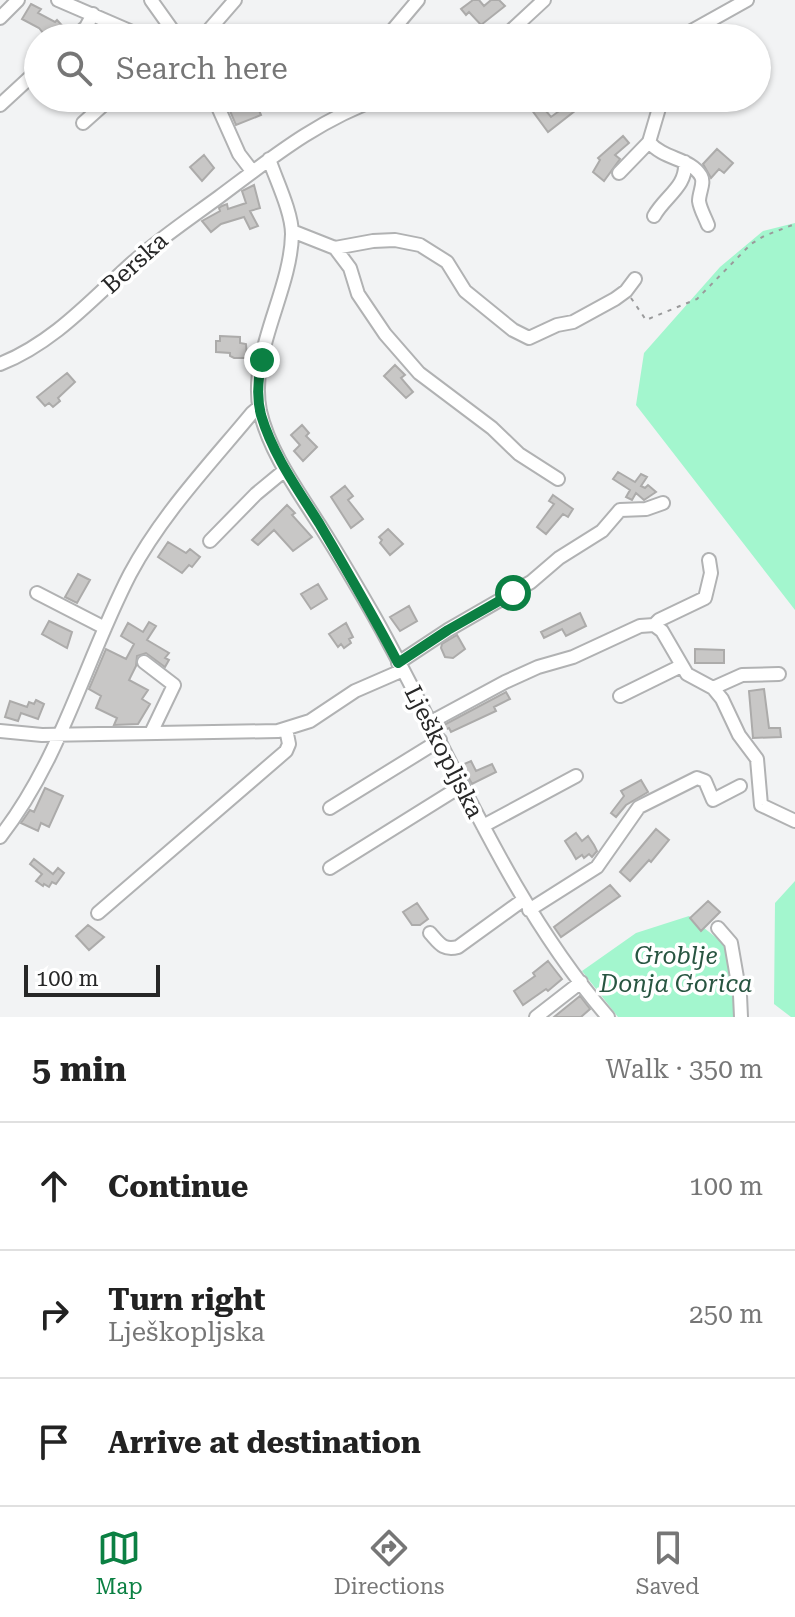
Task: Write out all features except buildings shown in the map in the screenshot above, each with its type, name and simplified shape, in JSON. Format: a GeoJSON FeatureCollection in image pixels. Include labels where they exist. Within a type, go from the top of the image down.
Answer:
{"type":"FeatureCollection","features":[{"type":"Feature","properties":{"kind":"street"},"geometry":{"type":"LineString","coordinates":[[0,18],[18,0]]}},
{"type":"Feature","properties":{"kind":"street"},"geometry":{"type":"LineString","coordinates":[[58,0],[115,24]]}},
{"type":"Feature","properties":{"kind":"street"},"geometry":{"type":"LineString","coordinates":[[151,0],[168,24]]}},
{"type":"Feature","properties":{"kind":"street"},"geometry":{"type":"LineString","coordinates":[[214,24],[235,0]]}},
{"type":"Feature","properties":{"kind":"street"},"geometry":{"type":"LineString","coordinates":[[398,24],[418,0]]}},
{"type":"Feature","properties":{"kind":"street"},"geometry":{"type":"LineString","coordinates":[[518,24],[544,0]]}},
{"type":"Feature","properties":{"kind":"street"},"geometry":{"type":"LineString","coordinates":[[704,24],[746,0]]}},
{"type":"Feature","properties":{"kind":"street"},"geometry":{"type":"LineString","coordinates":[[88,24],[93,14]]}},
{"type":"Feature","properties":{"kind":"street"},"geometry":{"type":"LineString","coordinates":[[0,105],[24,83]]}},
{"type":"Feature","properties":{"kind":"street"},"geometry":{"type":"LineString","coordinates":[[83,123],[95,112]]}},
{"type":"Feature","properties":{"kind":"street"},"geometry":{"type":"LineString","coordinates":[[220,112],[239,154],[252,171]]}},
{"type":"Feature","properties":{"kind":"street","name":"Berska"},"geometry":{"type":"LineString","coordinates":[[0,364],[25,352],[69,321],[182,221],[315,128],[350,112]]}},
{"type":"Feature","properties":{"kind":"street"},"geometry":{"type":"LineString","coordinates":[[619,173],[649,142],[658,112]]}},
{"type":"Feature","properties":{"kind":"street"},"geometry":{"type":"LineString","coordinates":[[649,142],[662,154],[692,165],[702,179],[699,202],[708,225]]}},
{"type":"Feature","properties":{"kind":"street","name":"Lješkopljska"},"geometry":{"type":"LineString","coordinates":[[269,159],[292,231],[287,272],[259,373],[259,407],[285,470],[368,606],[526,905],[608,1017]]}},
{"type":"Feature","properties":{"kind":"street"},"geometry":{"type":"LineString","coordinates":[[654,216],[682,184],[685,162]]}},
{"type":"Feature","properties":{"kind":"street"},"geometry":{"type":"LineString","coordinates":[[292,231],[335,248],[384,240],[420,245],[447,262],[465,291],[513,330],[529,338],[557,325],[573,322],[626,291],[635,279]]}},
{"type":"Feature","properties":{"kind":"street"},"geometry":{"type":"LineString","coordinates":[[335,248],[350,268],[358,294],[385,334],[419,373],[492,428],[519,454],[558,479]]}},
{"type":"Feature","properties":{"kind":"street"},"geometry":{"type":"LineString","coordinates":[[0,837],[61,735],[105,628],[144,549],[259,407]]}},
{"type":"Feature","properties":{"kind":"street"},"geometry":{"type":"LineString","coordinates":[[210,541],[256,494],[285,470]]}},
{"type":"Feature","properties":{"kind":"street"},"geometry":{"type":"LineString","coordinates":[[0,731],[61,735],[286,729],[310,721],[355,691],[400,667],[448,630],[531,582],[559,558],[602,531],[620,510],[663,503]]}},
{"type":"Feature","properties":{"kind":"street"},"geometry":{"type":"LineString","coordinates":[[654,625],[705,598],[711,573],[709,560]]}},
{"type":"Feature","properties":{"kind":"street"},"geometry":{"type":"LineString","coordinates":[[37,593],[105,628]]}},
{"type":"Feature","properties":{"kind":"street"},"geometry":{"type":"LineString","coordinates":[[431,722],[538,667],[573,657],[644,625],[654,625],[662,631],[681,666],[693,679],[713,688],[722,699],[739,735],[757,759],[761,805],[795,821]]}},
{"type":"Feature","properties":{"kind":"street"},"geometry":{"type":"LineString","coordinates":[[144,662],[174,685],[151,733]]}},
{"type":"Feature","properties":{"kind":"street"},"geometry":{"type":"LineString","coordinates":[[620,696],[681,666]]}},
{"type":"Feature","properties":{"kind":"street"},"geometry":{"type":"LineString","coordinates":[[713,688],[742,675],[779,674]]}},
{"type":"Feature","properties":{"kind":"street"},"geometry":{"type":"LineString","coordinates":[[98,913],[286,751],[289,744],[286,729]]}},
{"type":"Feature","properties":{"kind":"street"},"geometry":{"type":"LineString","coordinates":[[330,808],[440,740]]}},
{"type":"Feature","properties":{"kind":"street"},"geometry":{"type":"LineString","coordinates":[[483,826],[576,776]]}},
{"type":"Feature","properties":{"kind":"street"},"geometry":{"type":"LineString","coordinates":[[430,933],[443,948],[458,947],[526,905],[597,867],[639,807],[697,778],[705,781],[713,800],[740,786]]}},
{"type":"Feature","properties":{"kind":"street"},"geometry":{"type":"LineString","coordinates":[[330,868],[463,785]]}},
{"type":"Feature","properties":{"kind":"street"},"geometry":{"type":"LineString","coordinates":[[718,928],[731,943],[741,1017]]}},
{"type":"Feature","properties":{"kind":"street"},"geometry":{"type":"LineString","coordinates":[[536,1017],[581,982]]}},
{"type":"Feature","properties":{"kind":"path"},"geometry":{"type":"LineString","coordinates":[[626,291],[646,320],[672,310],[697,299],[751,244],[795,224]]}},
{"type":"Feature","properties":{"kind":"green space"},"geometry":{"type":"Polygon","coordinates":[[[795,223],[795,610],[636,405],[644,353],[720,267],[763,231],[795,223]]]}},
{"type":"Feature","properties":{"kind":"green space"},"geometry":{"type":"Polygon","coordinates":[[[795,881],[795,1017],[791,1017],[774,1004],[775,903],[795,881]]]}},
{"type":"Feature","properties":{"kind":"green space","name":"Groblje Donja Gorica"},"geometry":{"type":"Polygon","coordinates":[[[689,916],[728,947],[737,1017],[618,1017],[582,971],[636,933],[689,916]]]}},
{"type":"Feature","properties":{"kind":"route"},"geometry":{"type":"LineString","coordinates":[[262,360],[258,399],[270,438],[288,476],[317,520],[398,663],[513,593]]}}]}
